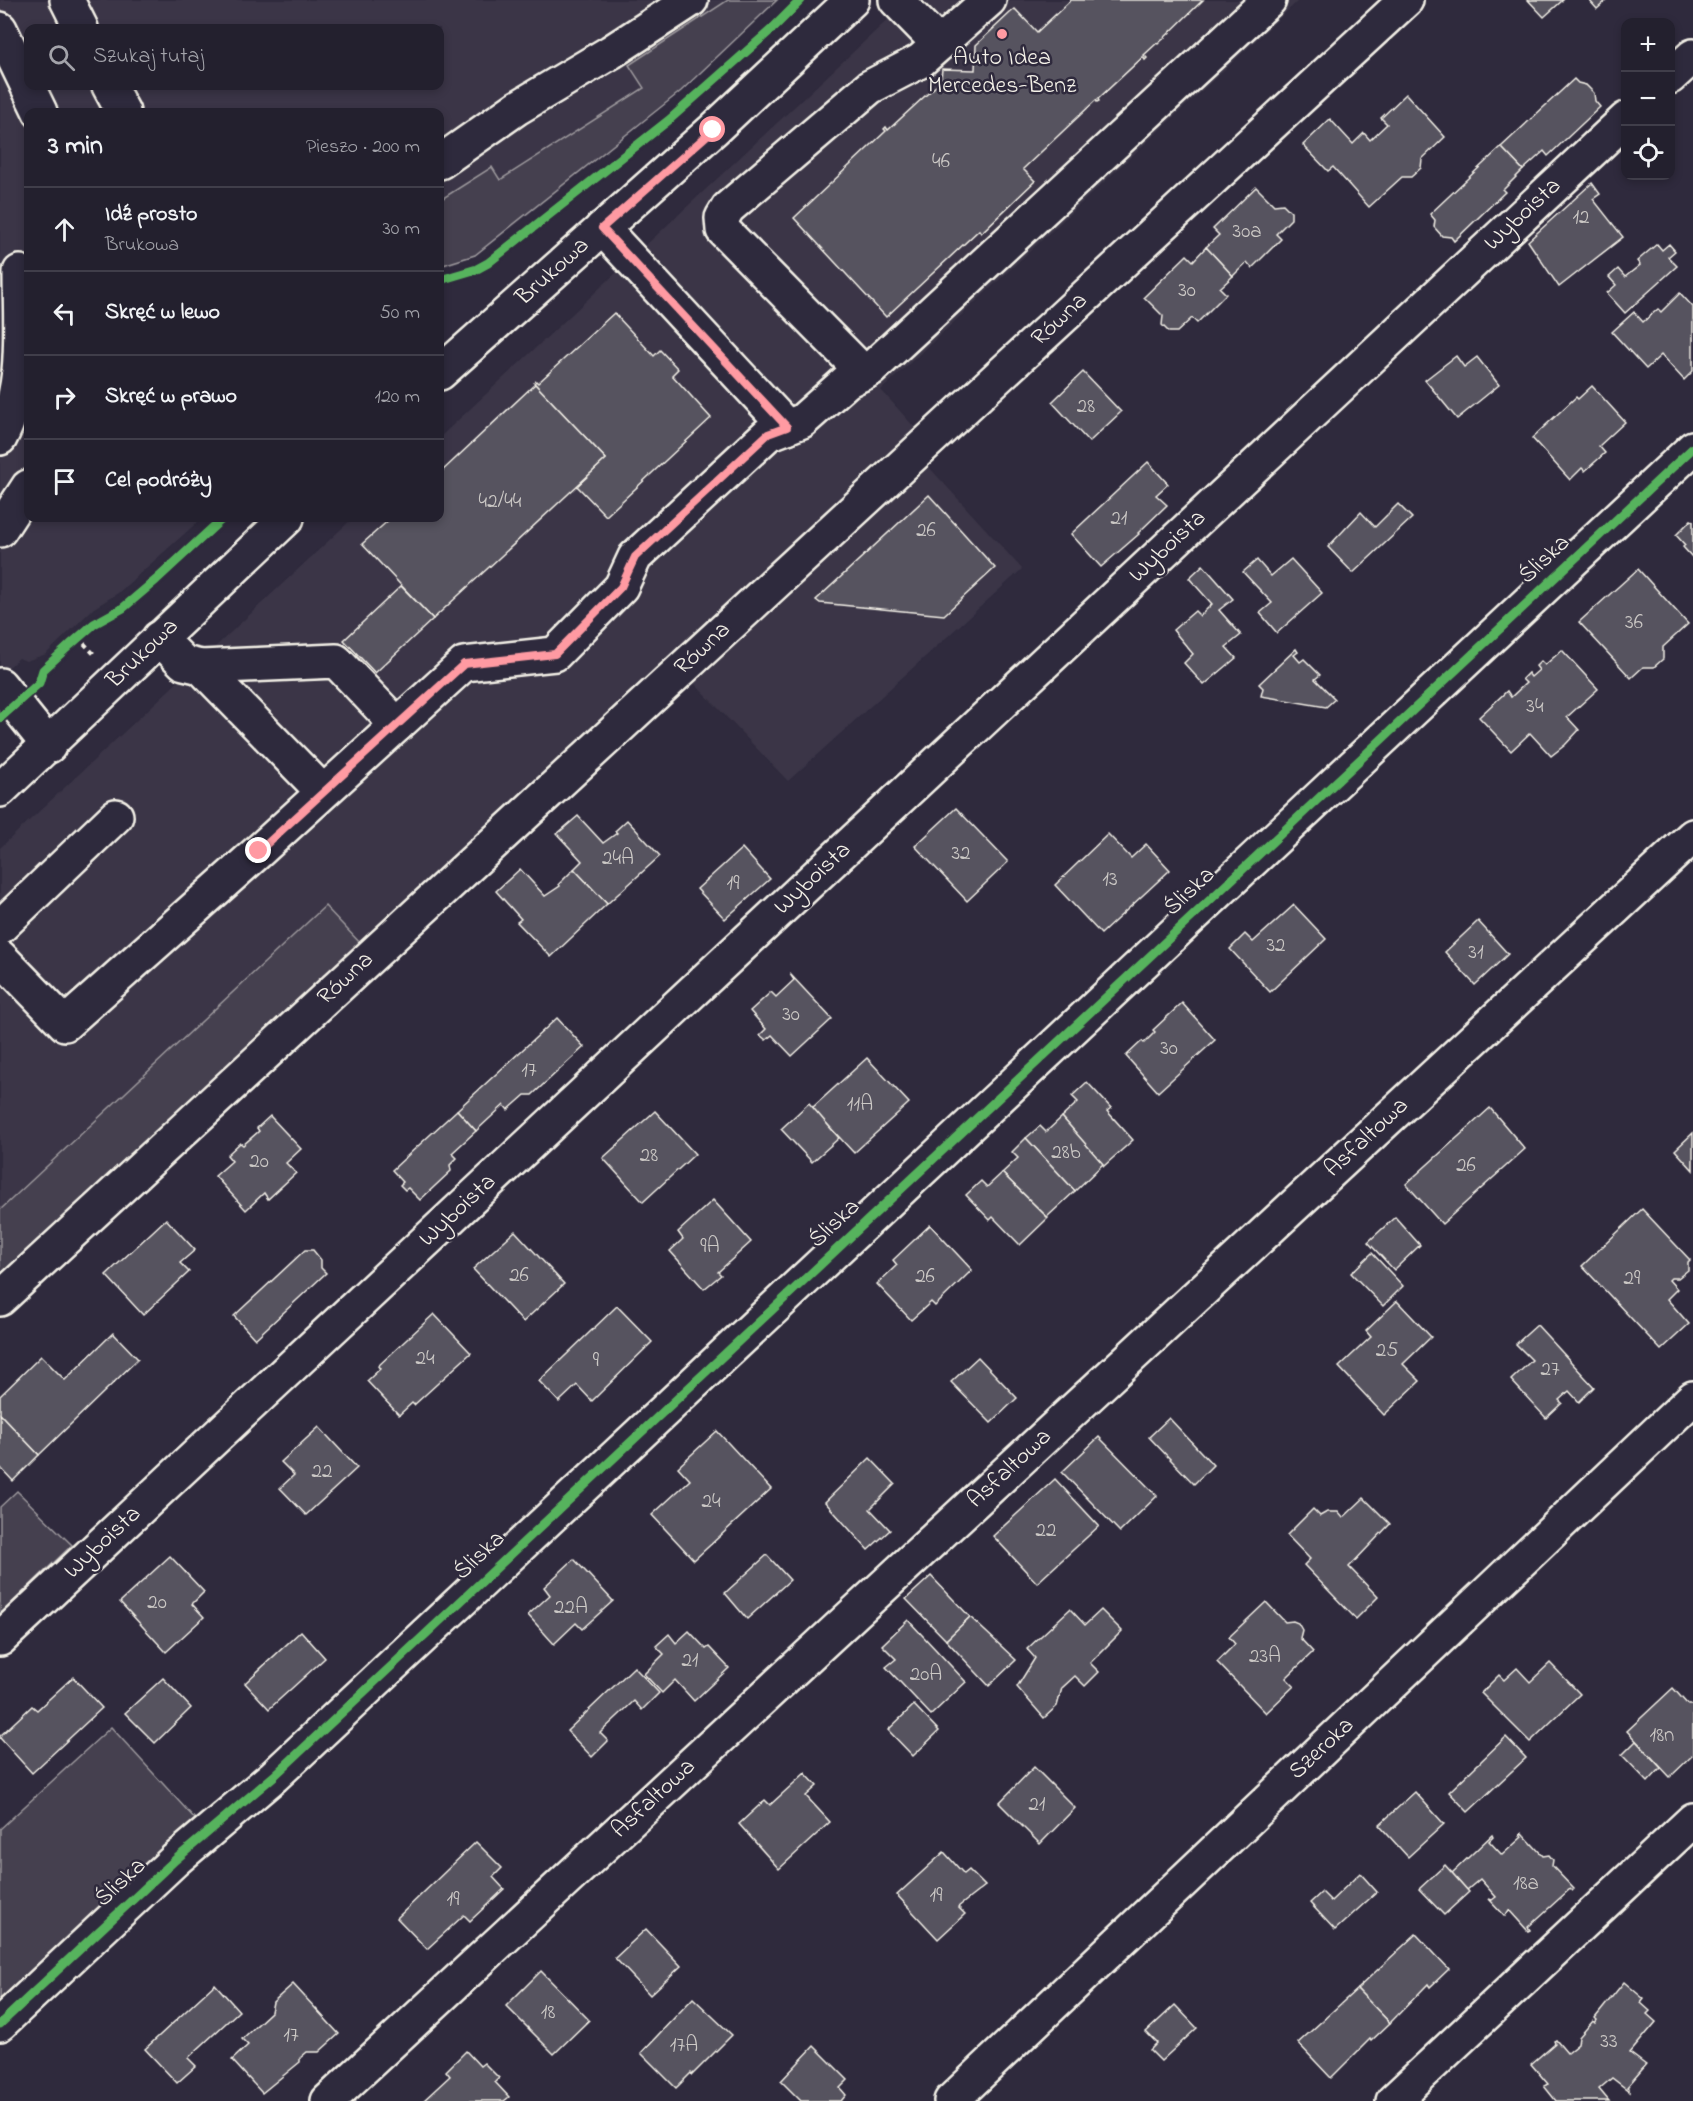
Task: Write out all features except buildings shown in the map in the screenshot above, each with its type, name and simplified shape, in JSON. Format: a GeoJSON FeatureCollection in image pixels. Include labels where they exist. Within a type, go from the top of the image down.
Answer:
{"type":"FeatureCollection","features":[{"type":"Feature","properties":{"kind":"street"},"geometry":{"type":"LineString","coordinates":[[67,0],[79,24]]}},
{"type":"Feature","properties":{"kind":"street"},"geometry":{"type":"LineString","coordinates":[[444,159],[517,108],[611,52],[691,0]]}},
{"type":"Feature","properties":{"kind":"street","name":"Brukowa"},"geometry":{"type":"LineString","coordinates":[[444,358],[602,228],[713,130],[852,0]]}},
{"type":"Feature","properties":{"kind":"street"},"geometry":{"type":"LineString","coordinates":[[896,0],[939,44]]}},
{"type":"Feature","properties":{"kind":"street"},"geometry":{"type":"LineString","coordinates":[[864,372],[723,230],[722,218],[728,208],[870,87],[920,61],[989,0]]}},
{"type":"Feature","properties":{"kind":"street"},"geometry":{"type":"LineString","coordinates":[[0,957],[65,1024],[464,664],[555,654],[621,587],[635,557],[768,434],[802,421],[848,381],[880,361],[1269,0]]}},
{"type":"Feature","properties":{"kind":"street","name":"Równa"},"geometry":{"type":"LineString","coordinates":[[0,1299],[1406,0]]}},
{"type":"Feature","properties":{"kind":"street"},"geometry":{"type":"LineString","coordinates":[[0,29],[24,79]]}},
{"type":"Feature","properties":{"kind":"street"},"geometry":{"type":"LineString","coordinates":[[1675,73],[1693,56]]}},
{"type":"Feature","properties":{"kind":"street"},"geometry":{"type":"LineString","coordinates":[[29,90],[38,108]]}},
{"type":"Feature","properties":{"kind":"street"},"geometry":{"type":"LineString","coordinates":[[111,90],[121,108]]}},
{"type":"Feature","properties":{"kind":"street","name":"Wyboista"},"geometry":{"type":"LineString","coordinates":[[0,1639],[1621,124]]}},
{"type":"Feature","properties":{"kind":"street"},"geometry":{"type":"LineString","coordinates":[[602,228],[787,427]]}},
{"type":"Feature","properties":{"kind":"street"},"geometry":{"type":"LineString","coordinates":[[0,438],[9,422],[20,363],[16,271]]}},
{"type":"Feature","properties":{"kind":"street","name":"Śliska"},"geometry":{"type":"LineString","coordinates":[[0,2024],[175,1860],[274,1776],[1693,448]]}},
{"type":"Feature","properties":{"kind":"street"},"geometry":{"type":"LineString","coordinates":[[0,530],[24,493]]}},
{"type":"Feature","properties":{"kind":"street","name":"Brukowa"},"geometry":{"type":"LineString","coordinates":[[0,790],[283,522]]}},
{"type":"Feature","properties":{"kind":"street"},"geometry":{"type":"LineString","coordinates":[[159,639],[184,663],[201,667],[336,661],[398,725]]}},
{"type":"Feature","properties":{"kind":"street"},"geometry":{"type":"LineString","coordinates":[[201,667],[323,792]]}},
{"type":"Feature","properties":{"kind":"street"},"geometry":{"type":"LineString","coordinates":[[0,685],[49,746]]}},
{"type":"Feature","properties":{"kind":"street"},"geometry":{"type":"LineString","coordinates":[[0,927],[116,816]]}},
{"type":"Feature","properties":{"kind":"street","name":"Asfaltowa"},"geometry":{"type":"LineString","coordinates":[[328,2101],[1693,836]]}},
{"type":"Feature","properties":{"kind":"street","name":"Szeroka"},"geometry":{"type":"LineString","coordinates":[[951,2101],[1693,1398]]}},
{"type":"Feature","properties":{"kind":"street"},"geometry":{"type":"LineString","coordinates":[[1393,2101],[1693,1820]]}},
{"type":"Feature","properties":{"kind":"path"},"geometry":{"type":"LineString","coordinates":[[78,637],[99,659]]}},
{"type":"Feature","properties":{"kind":"shaded area"},"geometry":{"type":"Polygon","coordinates":[[[0,0],[779,0],[682,91],[510,229],[475,256],[444,267],[444,108],[24,108],[24,522],[198,522],[118,593],[94,608],[46,654],[26,661],[19,658],[0,675],[0,0]]]}},
{"type":"Feature","properties":{"kind":"shaded area"},"geometry":{"type":"Polygon","coordinates":[[[728,0],[777,0],[681,91],[475,255],[444,265],[444,197],[492,167],[500,180],[644,88],[629,65],[728,0]]]}},
{"type":"Feature","properties":{"kind":"shaded area"},"geometry":{"type":"Polygon","coordinates":[[[909,0],[1299,0],[881,390],[916,429],[362,945],[325,906],[0,1210],[0,848],[349,522],[444,522],[444,433],[909,0]]]}},
{"type":"Feature","properties":{"kind":"shaded area"},"geometry":{"type":"Polygon","coordinates":[[[927,465],[1022,569],[788,781],[692,681],[927,465]]]}},
{"type":"Feature","properties":{"kind":"shaded area"},"geometry":{"type":"Polygon","coordinates":[[[325,906],[362,945],[0,1284],[0,1210],[325,906]]]}},
{"type":"Feature","properties":{"kind":"shaded area"},"geometry":{"type":"Polygon","coordinates":[[[17,1491],[72,1545],[0,1614],[0,1507],[17,1491]]]}},
{"type":"Feature","properties":{"kind":"shaded area"},"geometry":{"type":"Polygon","coordinates":[[[111,1727],[196,1820],[0,2000],[0,1829],[111,1727]]]}},
{"type":"Feature","properties":{"kind":"cycle path"},"geometry":{"type":"LineString","coordinates":[[444,279],[477,269],[488,263],[669,120],[773,28],[801,0]]}},
{"type":"Feature","properties":{"kind":"cycle path"},"geometry":{"type":"LineString","coordinates":[[0,2024],[175,1860],[274,1776],[1693,448]]}},
{"type":"Feature","properties":{"kind":"cycle path"},"geometry":{"type":"LineString","coordinates":[[0,718],[39,683],[43,670],[70,645],[94,624],[123,608],[219,522]]}},
{"type":"Feature","properties":{"kind":"place","name":"Auto Idea Mercedes-Benz"},"geometry":{"type":"Point","coordinates":[1002,34]}},
{"type":"Feature","properties":{"kind":"route"},"geometry":{"type":"LineString","coordinates":[[259,851],[464,664],[555,654],[621,587],[635,557],[768,434],[787,427],[602,228],[713,130]]}}]}
